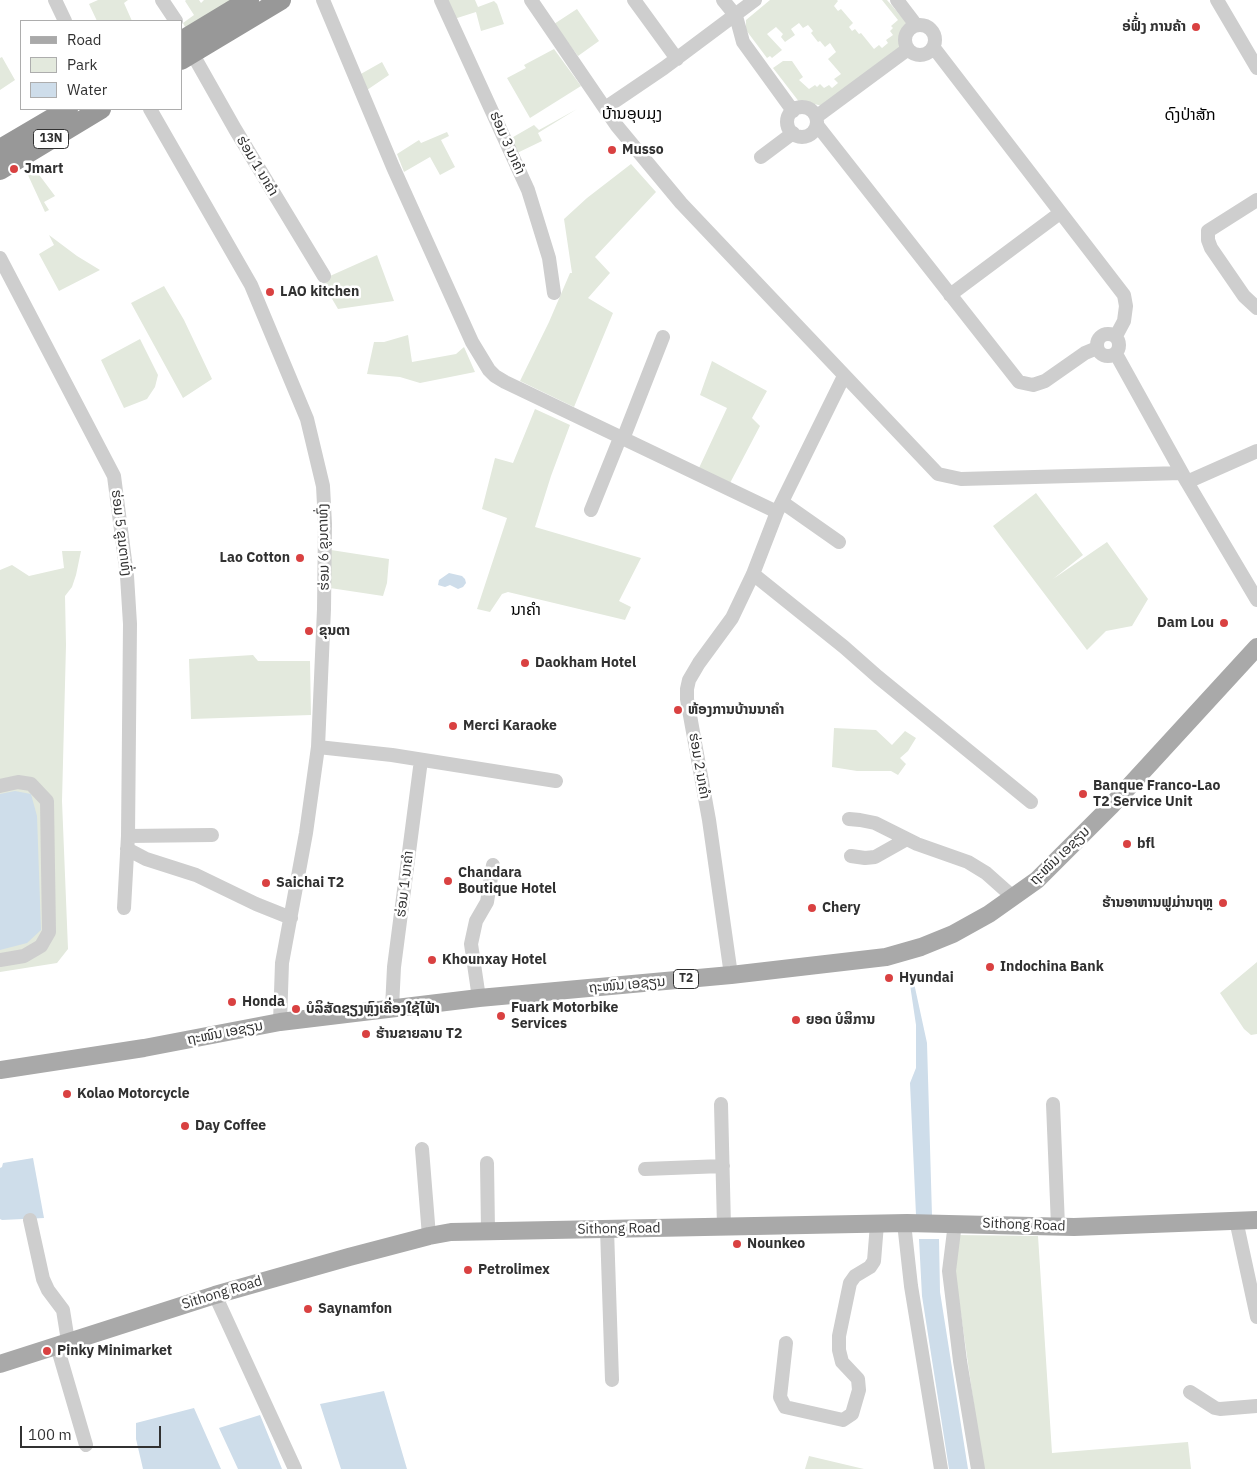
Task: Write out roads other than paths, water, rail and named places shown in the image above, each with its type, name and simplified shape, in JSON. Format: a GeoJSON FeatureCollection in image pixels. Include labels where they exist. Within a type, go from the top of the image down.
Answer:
{"type":"FeatureCollection","features":[{"type":"Feature","properties":{"kind":"highway"},"geometry":{"type":"LineString","coordinates":[[185,44],[249,0]]}},
{"type":"Feature","properties":{"kind":"highway"},"geometry":{"type":"LineString","coordinates":[[185,44],[281,0]]}},
{"type":"Feature","properties":{"kind":"highway","name":"13N"},"geometry":{"type":"LineString","coordinates":[[0,149],[66,110]]}},
{"type":"Feature","properties":{"kind":"highway","name":"13N"},"geometry":{"type":"LineString","coordinates":[[0,170],[99,110]]}},
{"type":"Feature","properties":{"kind":"main road","name":"ຖະໜົນ ເອຊຽນ"},"geometry":{"type":"LineString","coordinates":[[0,1070],[144,1048],[280,1022],[479,998],[731,975],[886,957],[953,934],[989,914],[1037,880],[1111,806],[1257,647]]}},
{"type":"Feature","properties":{"kind":"main road","name":"Sithong Road"},"geometry":{"type":"LineString","coordinates":[[0,1364],[215,1295],[450,1232],[905,1223],[1058,1226],[1257,1220]]}},
{"type":"Feature","properties":{"kind":"street"},"geometry":{"type":"LineString","coordinates":[[55,0],[64,20]]}},
{"type":"Feature","properties":{"kind":"street"},"geometry":{"type":"LineString","coordinates":[[162,0],[175,20]]}},
{"type":"Feature","properties":{"kind":"street"},"geometry":{"type":"LineString","coordinates":[[323,0],[397,176],[472,342],[489,370],[505,382],[622,438],[780,507],[839,542]]}},
{"type":"Feature","properties":{"kind":"street","name":"ຮ່ອມ 3 ນາຄຳ"},"geometry":{"type":"LineString","coordinates":[[440,0],[528,190],[549,258],[554,293]]}},
{"type":"Feature","properties":{"kind":"street"},"geometry":{"type":"LineString","coordinates":[[531,0],[617,126],[681,202],[938,474],[961,479],[1185,478],[1257,451]]}},
{"type":"Feature","properties":{"kind":"street"},"geometry":{"type":"LineString","coordinates":[[634,0],[677,59]]}},
{"type":"Feature","properties":{"kind":"street"},"geometry":{"type":"LineString","coordinates":[[723,0],[736,16],[742,42],[794,110]]}},
{"type":"Feature","properties":{"kind":"street"},"geometry":{"type":"LineString","coordinates":[[604,108],[677,59],[755,0]]}},
{"type":"Feature","properties":{"kind":"street"},"geometry":{"type":"LineString","coordinates":[[897,0],[913,21],[914,26]]}},
{"type":"Feature","properties":{"kind":"street"},"geometry":{"type":"LineString","coordinates":[[1217,0],[1257,68]]}},
{"type":"Feature","properties":{"kind":"street"},"geometry":{"type":"LineString","coordinates":[[922,25],[931,29],[936,38],[934,48],[922,55],[912,53],[908,49],[905,40],[906,35],[914,26],[922,25]]}},
{"type":"Feature","properties":{"kind":"street","name":"ຮ່ອມ 1 ນາຄຳ"},"geometry":{"type":"LineString","coordinates":[[185,44],[324,276]]}},
{"type":"Feature","properties":{"kind":"street"},"geometry":{"type":"LineString","coordinates":[[934,48],[1124,295],[1126,306],[1124,321],[1116,336]]}},
{"type":"Feature","properties":{"kind":"street"},"geometry":{"type":"LineString","coordinates":[[908,49],[817,121],[816,130],[808,136],[799,137],[792,133],[788,123],[790,114],[794,110],[808,108],[817,121],[950,295],[1019,382],[1033,385],[1045,381],[1085,353],[1098,348]]}},
{"type":"Feature","properties":{"kind":"street","name":"ຮ່ອມ 6 ຂູນຕາທົ່ງ"},"geometry":{"type":"LineString","coordinates":[[151,110],[251,285],[307,419],[323,486],[325,524],[324,609],[318,747],[306,833],[282,964],[280,1022]]}},
{"type":"Feature","properties":{"kind":"street"},"geometry":{"type":"LineString","coordinates":[[762,157],[792,133]]}},
{"type":"Feature","properties":{"kind":"street"},"geometry":{"type":"LineString","coordinates":[[1257,200],[1208,231],[1208,240],[1211,248],[1244,296],[1257,308]]}},
{"type":"Feature","properties":{"kind":"street"},"geometry":{"type":"LineString","coordinates":[[950,295],[1060,213]]}},
{"type":"Feature","properties":{"kind":"street","name":"ຮ່ອມ 5 ຂູນຕາທົ່ງ"},"geometry":{"type":"LineString","coordinates":[[0,258],[114,476],[127,576],[130,624],[128,842],[124,908]]}},
{"type":"Feature","properties":{"kind":"street"},"geometry":{"type":"LineString","coordinates":[[1110,333],[1116,336],[1119,339],[1120,347],[1116,354],[1105,356],[1098,348],[1098,341],[1102,335],[1110,333]]}},
{"type":"Feature","properties":{"kind":"street"},"geometry":{"type":"LineString","coordinates":[[590,510],[663,337]]}},
{"type":"Feature","properties":{"kind":"street"},"geometry":{"type":"LineString","coordinates":[[1116,354],[1185,478],[1257,600]]}},
{"type":"Feature","properties":{"kind":"street","name":"ຮ່ອມ 2 ນາຄຳ"},"geometry":{"type":"LineString","coordinates":[[731,975],[709,820],[687,699],[687,689],[694,671],[732,618],[753,574],[780,507],[844,376]]}},
{"type":"Feature","properties":{"kind":"street"},"geometry":{"type":"LineString","coordinates":[[753,574],[1031,802]]}},
{"type":"Feature","properties":{"kind":"street"},"geometry":{"type":"LineString","coordinates":[[318,747],[421,760],[556,781]]}},
{"type":"Feature","properties":{"kind":"street","name":"ຮ່ອມ 1 ນາຄຳ"},"geometry":{"type":"LineString","coordinates":[[392,1008],[394,967],[421,760]]}},
{"type":"Feature","properties":{"kind":"street"},"geometry":{"type":"LineString","coordinates":[[0,786],[18,782],[31,784],[47,801],[50,932],[40,946],[24,956],[0,960]]}},
{"type":"Feature","properties":{"kind":"street"},"geometry":{"type":"LineString","coordinates":[[849,819],[875,823],[907,839],[977,867],[1013,897]]}},
{"type":"Feature","properties":{"kind":"street"},"geometry":{"type":"LineString","coordinates":[[128,842],[212,835]]}},
{"type":"Feature","properties":{"kind":"street"},"geometry":{"type":"LineString","coordinates":[[852,856],[875,857],[907,839]]}},
{"type":"Feature","properties":{"kind":"street"},"geometry":{"type":"LineString","coordinates":[[128,842],[146,859],[196,875],[256,904],[291,918]]}},
{"type":"Feature","properties":{"kind":"street"},"geometry":{"type":"LineString","coordinates":[[479,998],[471,944],[476,921],[487,902],[493,865]]}},
{"type":"Feature","properties":{"kind":"street"},"geometry":{"type":"LineString","coordinates":[[722,1104],[724,1227]]}},
{"type":"Feature","properties":{"kind":"street"},"geometry":{"type":"LineString","coordinates":[[1053,1104],[1058,1226]]}},
{"type":"Feature","properties":{"kind":"street"},"geometry":{"type":"LineString","coordinates":[[422,1149],[430,1236]]}},
{"type":"Feature","properties":{"kind":"street"},"geometry":{"type":"LineString","coordinates":[[487,1163],[488,1230]]}},
{"type":"Feature","properties":{"kind":"street"},"geometry":{"type":"LineString","coordinates":[[645,1169],[723,1166]]}},
{"type":"Feature","properties":{"kind":"street"},"geometry":{"type":"LineString","coordinates":[[30,1220],[43,1279],[48,1290],[63,1310],[63,1344],[86,1445]]}},
{"type":"Feature","properties":{"kind":"street"},"geometry":{"type":"LineString","coordinates":[[1236,1220],[1257,1317]]}},
{"type":"Feature","properties":{"kind":"street"},"geometry":{"type":"LineString","coordinates":[[905,1223],[911,1286],[942,1469]]}},
{"type":"Feature","properties":{"kind":"street"},"geometry":{"type":"LineString","coordinates":[[955,1223],[949,1271],[960,1361],[978,1469]]}},
{"type":"Feature","properties":{"kind":"street"},"geometry":{"type":"LineString","coordinates":[[786,1343],[780,1397],[785,1408],[843,1420],[852,1414],[859,1390],[858,1379],[842,1362],[838,1350],[839,1336],[850,1283],[855,1276],[870,1267],[874,1261],[876,1224]]}},
{"type":"Feature","properties":{"kind":"street"},"geometry":{"type":"LineString","coordinates":[[608,1229],[612,1380]]}},
{"type":"Feature","properties":{"kind":"street"},"geometry":{"type":"LineString","coordinates":[[215,1295],[295,1469]]}},
{"type":"Feature","properties":{"kind":"street"},"geometry":{"type":"LineString","coordinates":[[1190,1392],[1220,1409],[1257,1406]]}},
{"type":"Feature","properties":{"kind":"water"},"geometry":{"type":"Polygon","coordinates":[[[449,573],[462,576],[465,579],[466,583],[463,587],[458,589],[450,585],[445,587],[438,585],[439,580],[449,573]]]}},
{"type":"Feature","properties":{"kind":"water"},"geometry":{"type":"Polygon","coordinates":[[[15,791],[31,794],[37,816],[41,930],[27,943],[0,950],[0,794],[15,791]]]}},
{"type":"Feature","properties":{"kind":"water"},"geometry":{"type":"Polygon","coordinates":[[[909,978],[914,983],[927,1043],[932,1216],[916,1215],[910,1083],[916,1068],[916,1025],[909,978]]]}},
{"type":"Feature","properties":{"kind":"water"},"geometry":{"type":"Polygon","coordinates":[[[33,1158],[44,1218],[0,1219],[0,1168],[3,1163],[33,1158]]]}},
{"type":"Feature","properties":{"kind":"water"},"geometry":{"type":"Polygon","coordinates":[[[919,1239],[939,1239],[940,1292],[968,1469],[949,1469],[922,1296],[919,1239]]]}},
{"type":"Feature","properties":{"kind":"water"},"geometry":{"type":"Polygon","coordinates":[[[384,1391],[407,1469],[341,1469],[320,1404],[384,1391]]]}},
{"type":"Feature","properties":{"kind":"water"},"geometry":{"type":"Polygon","coordinates":[[[194,1408],[221,1469],[143,1469],[136,1439],[136,1423],[194,1408]]]}},
{"type":"Feature","properties":{"kind":"water"},"geometry":{"type":"Polygon","coordinates":[[[260,1415],[282,1469],[238,1469],[219,1428],[260,1415]]]}},
{"type":"Feature","properties":{"kind":"place","name":"ອ່ຟົ້່ງ ການຄ້າ"},"geometry":{"type":"Point","coordinates":[1196,27]}},
{"type":"Feature","properties":{"kind":"place","name":"Musso"},"geometry":{"type":"Point","coordinates":[612,150]}},
{"type":"Feature","properties":{"kind":"place","name":"Jmart"},"geometry":{"type":"Point","coordinates":[14,169]}},
{"type":"Feature","properties":{"kind":"place","name":"LAO kitchen"},"geometry":{"type":"Point","coordinates":[270,292]}},
{"type":"Feature","properties":{"kind":"place","name":"Lao Cotton"},"geometry":{"type":"Point","coordinates":[300,558]}},
{"type":"Feature","properties":{"kind":"place","name":"Dam Lou"},"geometry":{"type":"Point","coordinates":[1224,623]}},
{"type":"Feature","properties":{"kind":"place","name":"ຂຸນຕາ"},"geometry":{"type":"Point","coordinates":[309,631]}},
{"type":"Feature","properties":{"kind":"place","name":"Daokham Hotel"},"geometry":{"type":"Point","coordinates":[525,663]}},
{"type":"Feature","properties":{"kind":"place","name":"ຫ້ອງການບ້ານນາຄໍາ"},"geometry":{"type":"Point","coordinates":[678,710]}},
{"type":"Feature","properties":{"kind":"place","name":"Merci Karaoke"},"geometry":{"type":"Point","coordinates":[453,726]}},
{"type":"Feature","properties":{"kind":"place","name":"Banque Franco-Lao T2 Service Unit"},"geometry":{"type":"Point","coordinates":[1083,794]}},
{"type":"Feature","properties":{"kind":"place","name":"bfl"},"geometry":{"type":"Point","coordinates":[1127,844]}},
{"type":"Feature","properties":{"kind":"place","name":"Chandara Boutique Hotel"},"geometry":{"type":"Point","coordinates":[448,881]}},
{"type":"Feature","properties":{"kind":"place","name":"Saichai T2"},"geometry":{"type":"Point","coordinates":[266,883]}},
{"type":"Feature","properties":{"kind":"place","name":"ຮ້ານອາຫານຟູມ່ານຖຫຼ"},"geometry":{"type":"Point","coordinates":[1223,903]}},
{"type":"Feature","properties":{"kind":"place","name":"Chery"},"geometry":{"type":"Point","coordinates":[812,908]}},
{"type":"Feature","properties":{"kind":"place","name":"Khounxay Hotel"},"geometry":{"type":"Point","coordinates":[432,960]}},
{"type":"Feature","properties":{"kind":"place","name":"Indochina Bank"},"geometry":{"type":"Point","coordinates":[990,967]}},
{"type":"Feature","properties":{"kind":"place","name":"Hyundai"},"geometry":{"type":"Point","coordinates":[889,978]}},
{"type":"Feature","properties":{"kind":"place","name":"Honda"},"geometry":{"type":"Point","coordinates":[232,1002]}},
{"type":"Feature","properties":{"kind":"place","name":"ບໍລິສັດຊຽງຫຼົງເຄື່ອງໃຊ້ໄຟ້າ"},"geometry":{"type":"Point","coordinates":[296,1009]}},
{"type":"Feature","properties":{"kind":"place","name":"Fuark Motorbike Services"},"geometry":{"type":"Point","coordinates":[501,1016]}},
{"type":"Feature","properties":{"kind":"place","name":"ຍອດ ບໍສິການ"},"geometry":{"type":"Point","coordinates":[796,1020]}},
{"type":"Feature","properties":{"kind":"place","name":"ຮ້ານຂາຍລາບ T2"},"geometry":{"type":"Point","coordinates":[366,1034]}},
{"type":"Feature","properties":{"kind":"place","name":"Kolao Motorcycle"},"geometry":{"type":"Point","coordinates":[67,1094]}},
{"type":"Feature","properties":{"kind":"place","name":"Day Coffee"},"geometry":{"type":"Point","coordinates":[185,1126]}},
{"type":"Feature","properties":{"kind":"place","name":"Nounkeo"},"geometry":{"type":"Point","coordinates":[737,1244]}},
{"type":"Feature","properties":{"kind":"place","name":"Petrolimex"},"geometry":{"type":"Point","coordinates":[468,1270]}},
{"type":"Feature","properties":{"kind":"place","name":"Saynamfon"},"geometry":{"type":"Point","coordinates":[308,1309]}},
{"type":"Feature","properties":{"kind":"place","name":"Pinky Minimarket"},"geometry":{"type":"Point","coordinates":[47,1351]}},
{"type":"Feature","properties":{"kind":"district","name":"ບ້ານອຸບມຸງ"},"geometry":{"type":"Point","coordinates":[632,114]}},
{"type":"Feature","properties":{"kind":"district","name":"ດົງປ່າສັກ"},"geometry":{"type":"Point","coordinates":[1190,115]}},
{"type":"Feature","properties":{"kind":"district","name":"ນາຄຳ"},"geometry":{"type":"Point","coordinates":[526,610]}}]}
